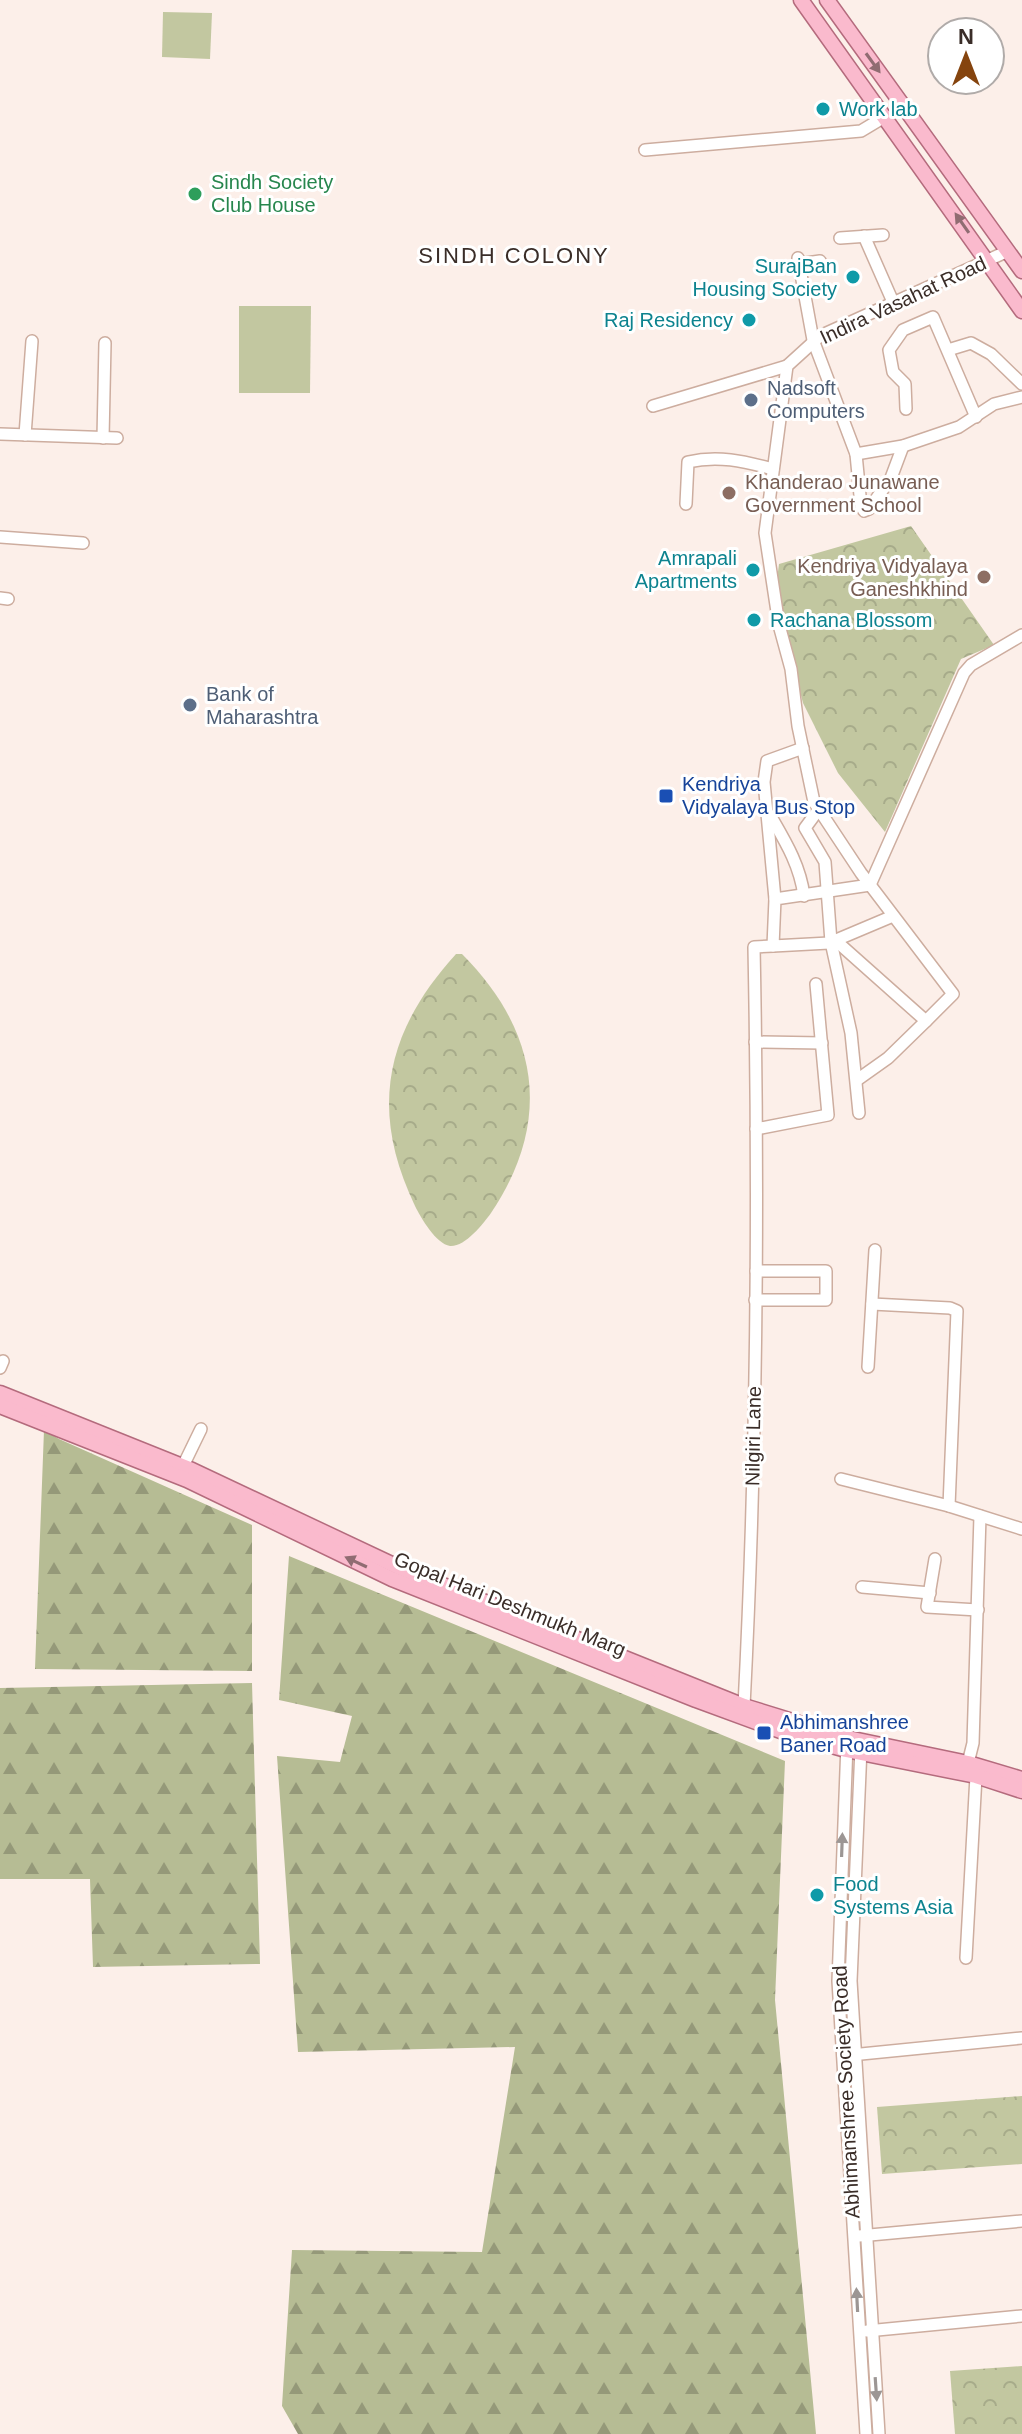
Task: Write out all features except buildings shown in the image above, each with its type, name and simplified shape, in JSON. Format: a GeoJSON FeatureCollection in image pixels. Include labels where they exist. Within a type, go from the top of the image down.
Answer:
{"type":"FeatureCollection","features":[{"type":"Feature","properties":{"kind":"main road"},"geometry":{"type":"LineString","coordinates":[[801,0],[1022,311]]}},
{"type":"Feature","properties":{"kind":"main road"},"geometry":{"type":"LineString","coordinates":[[827,0],[1022,271]]}},
{"type":"Feature","properties":{"kind":"main road","name":"Gopal Hari Deshmukh Marg"},"geometry":{"type":"LineString","coordinates":[[0,1393],[183,1466],[418,1582],[854,1745]]}},
{"type":"Feature","properties":{"kind":"main road","name":"Gopal Hari Deshmukh Marg"},"geometry":{"type":"LineString","coordinates":[[0,1406],[187,1480],[696,1700],[786,1733],[1022,1779]]}},
{"type":"Feature","properties":{"kind":"main road","name":"Gopal Hari Deshmukh Marg"},"geometry":{"type":"LineString","coordinates":[[972,1769],[1022,1791]]}},
{"type":"Feature","properties":{"kind":"street"},"geometry":{"type":"LineString","coordinates":[[645,150],[861,131],[886,116]]}},
{"type":"Feature","properties":{"kind":"street"},"geometry":{"type":"LineString","coordinates":[[840,238],[883,235]]}},
{"type":"Feature","properties":{"kind":"street"},"geometry":{"type":"LineString","coordinates":[[864,236],[893,302]]}},
{"type":"Feature","properties":{"kind":"street","name":"Indira Vasahat Road"},"geometry":{"type":"LineString","coordinates":[[787,366],[813,340],[1008,251]]}},
{"type":"Feature","properties":{"kind":"street"},"geometry":{"type":"LineString","coordinates":[[820,261],[798,261],[813,340],[856,454],[861,506],[867,511],[891,478],[903,446]]}},
{"type":"Feature","properties":{"kind":"street"},"geometry":{"type":"LineString","coordinates":[[906,409],[905,384],[893,372],[889,350],[903,330],[933,317],[976,417]]}},
{"type":"Feature","properties":{"kind":"street"},"geometry":{"type":"LineString","coordinates":[[25,435],[32,341]]}},
{"type":"Feature","properties":{"kind":"street"},"geometry":{"type":"LineString","coordinates":[[103,438],[105,343]]}},
{"type":"Feature","properties":{"kind":"street"},"geometry":{"type":"LineString","coordinates":[[948,350],[971,343],[991,354],[1022,384]]}},
{"type":"Feature","properties":{"kind":"street"},"geometry":{"type":"LineString","coordinates":[[653,406],[787,366],[765,533],[779,625],[791,669],[798,726],[814,802],[870,885],[953,994],[888,1058],[857,1080]]}},
{"type":"Feature","properties":{"kind":"street"},"geometry":{"type":"LineString","coordinates":[[856,454],[903,446],[959,427],[994,404],[1022,397]]}},
{"type":"Feature","properties":{"kind":"street"},"geometry":{"type":"LineString","coordinates":[[0,434],[117,438]]}},
{"type":"Feature","properties":{"kind":"street"},"geometry":{"type":"LineString","coordinates":[[686,504],[688,462],[731,458],[773,469]]}},
{"type":"Feature","properties":{"kind":"street"},"geometry":{"type":"LineString","coordinates":[[0,537],[83,543]]}},
{"type":"Feature","properties":{"kind":"street"},"geometry":{"type":"LineString","coordinates":[[870,885],[964,673],[971,665],[1022,635]]}},
{"type":"Feature","properties":{"kind":"street"},"geometry":{"type":"LineString","coordinates":[[803,748],[767,761],[764,782],[775,899],[773,946],[833,941],[893,916]]}},
{"type":"Feature","properties":{"kind":"street"},"geometry":{"type":"LineString","coordinates":[[819,809],[805,828],[825,862],[833,941],[851,1033],[859,1113]]}},
{"type":"Feature","properties":{"kind":"street"},"geometry":{"type":"LineString","coordinates":[[767,811],[790,849],[801,876],[804,896]]}},
{"type":"Feature","properties":{"kind":"street"},"geometry":{"type":"LineString","coordinates":[[775,899],[870,885]]}},
{"type":"Feature","properties":{"kind":"street"},"geometry":{"type":"LineString","coordinates":[[833,941],[926,1021]]}},
{"type":"Feature","properties":{"kind":"street","name":"Nilgiri Lane"},"geometry":{"type":"LineString","coordinates":[[744,1706],[749,1607],[758,1166],[754,947],[773,946]]}},
{"type":"Feature","properties":{"kind":"street"},"geometry":{"type":"LineString","coordinates":[[756,1129],[828,1115],[816,984]]}},
{"type":"Feature","properties":{"kind":"street"},"geometry":{"type":"LineString","coordinates":[[755,1042],[822,1043]]}},
{"type":"Feature","properties":{"kind":"street"},"geometry":{"type":"LineString","coordinates":[[868,1367],[875,1250]]}},
{"type":"Feature","properties":{"kind":"street"},"geometry":{"type":"LineString","coordinates":[[755,1300],[826,1300],[826,1271],[756,1271]]}},
{"type":"Feature","properties":{"kind":"street"},"geometry":{"type":"LineString","coordinates":[[872,1304],[950,1308],[958,1314],[949,1506]]}},
{"type":"Feature","properties":{"kind":"street"},"geometry":{"type":"LineString","coordinates":[[183,1466],[201,1429]]}},
{"type":"Feature","properties":{"kind":"street"},"geometry":{"type":"LineString","coordinates":[[841,1479],[949,1506],[1022,1529]]}},
{"type":"Feature","properties":{"kind":"street"},"geometry":{"type":"LineString","coordinates":[[966,1958],[980,1516]]}},
{"type":"Feature","properties":{"kind":"street"},"geometry":{"type":"LineString","coordinates":[[935,1559],[927,1607],[978,1610]]}},
{"type":"Feature","properties":{"kind":"street"},"geometry":{"type":"LineString","coordinates":[[862,1587],[930,1593]]}},
{"type":"Feature","properties":{"kind":"street","name":"Abhimanshree Society Road"},"geometry":{"type":"LineString","coordinates":[[854,1745],[851,1981],[879,2434]]}},
{"type":"Feature","properties":{"kind":"street","name":"Abhimanshree Society Road"},"geometry":{"type":"LineString","coordinates":[[854,1745],[838,1981],[866,2434]]}},
{"type":"Feature","properties":{"kind":"street"},"geometry":{"type":"LineString","coordinates":[[843,2056],[1022,2038]]}},
{"type":"Feature","properties":{"kind":"street"},"geometry":{"type":"LineString","coordinates":[[854,2236],[1022,2221]]}},
{"type":"Feature","properties":{"kind":"street"},"geometry":{"type":"LineString","coordinates":[[859,2332],[1022,2316]]}},
{"type":"Feature","properties":{"kind":"green space"},"geometry":{"type":"Polygon","coordinates":[[[163,12],[212,13],[210,59],[162,57],[163,12]]]}},
{"type":"Feature","properties":{"kind":"green space"},"geometry":{"type":"Polygon","coordinates":[[[239,306],[311,306],[310,393],[239,393],[239,306]]]}},
{"type":"Feature","properties":{"kind":"green space"},"geometry":{"type":"Polygon","coordinates":[[[911,526],[994,645],[961,659],[885,832],[838,773],[803,703],[775,594],[779,564],[911,526]]]}},
{"type":"Feature","properties":{"kind":"green space"},"geometry":{"type":"Polygon","coordinates":[[[456,954],[462,954],[488,983],[508,1014],[529,1078],[529,1111],[523,1145],[511,1179],[478,1229],[462,1243],[450,1246],[434,1236],[415,1206],[392,1137],[389,1105],[392,1073],[413,1013],[456,954]]]}},
{"type":"Feature","properties":{"kind":"green space"},"geometry":{"type":"Polygon","coordinates":[[[44,1430],[252,1525],[252,1671],[35,1669],[44,1430]]]}},
{"type":"Feature","properties":{"kind":"green space"},"geometry":{"type":"Polygon","coordinates":[[[289,1556],[785,1761],[775,2000],[816,2434],[298,2434],[282,2406],[292,2250],[482,2252],[515,2047],[298,2052],[277,1756],[340,1762],[352,1716],[279,1700],[289,1556]]]}},
{"type":"Feature","properties":{"kind":"green space"},"geometry":{"type":"Polygon","coordinates":[[[252,1683],[260,1964],[93,1967],[90,1879],[0,1879],[0,1688],[252,1683]]]}},
{"type":"Feature","properties":{"kind":"green space"},"geometry":{"type":"Polygon","coordinates":[[[1022,2096],[1022,2164],[882,2174],[877,2107],[1022,2096]]]}},
{"type":"Feature","properties":{"kind":"green space"},"geometry":{"type":"Polygon","coordinates":[[[1022,2366],[1022,2434],[955,2434],[950,2371],[1022,2366]]]}},
{"type":"Feature","properties":{"kind":"place","name":"Work lab"},"geometry":{"type":"Point","coordinates":[823,109]}},
{"type":"Feature","properties":{"kind":"place","name":"Sindh Society Club House"},"geometry":{"type":"Point","coordinates":[195,194]}},
{"type":"Feature","properties":{"kind":"place","name":"SurajBan Housing Society"},"geometry":{"type":"Point","coordinates":[853,277]}},
{"type":"Feature","properties":{"kind":"place","name":"Raj Residency"},"geometry":{"type":"Point","coordinates":[749,320]}},
{"type":"Feature","properties":{"kind":"place","name":"Nadsoft Computers"},"geometry":{"type":"Point","coordinates":[751,400]}},
{"type":"Feature","properties":{"kind":"place","name":"Khanderao Junawane Government School"},"geometry":{"type":"Point","coordinates":[729,493]}},
{"type":"Feature","properties":{"kind":"place","name":"Amrapali Apartments"},"geometry":{"type":"Point","coordinates":[753,570]}},
{"type":"Feature","properties":{"kind":"place","name":"Kendriya Vidyalaya Ganeshkhind"},"geometry":{"type":"Point","coordinates":[984,577]}},
{"type":"Feature","properties":{"kind":"place","name":"Rachana Blossom"},"geometry":{"type":"Point","coordinates":[754,620]}},
{"type":"Feature","properties":{"kind":"place","name":"Bank of Maharashtra"},"geometry":{"type":"Point","coordinates":[190,705]}},
{"type":"Feature","properties":{"kind":"place","name":"Kendriya Vidyalaya Bus Stop"},"geometry":{"type":"Point","coordinates":[666,796]}},
{"type":"Feature","properties":{"kind":"place","name":"Abhimanshree Baner Road"},"geometry":{"type":"Point","coordinates":[764,1733]}},
{"type":"Feature","properties":{"kind":"place","name":"Food Systems Asia"},"geometry":{"type":"Point","coordinates":[817,1895]}},
{"type":"Feature","properties":{"kind":"district","name":"SINDH COLONY"},"geometry":{"type":"Point","coordinates":[514,255]}}]}
